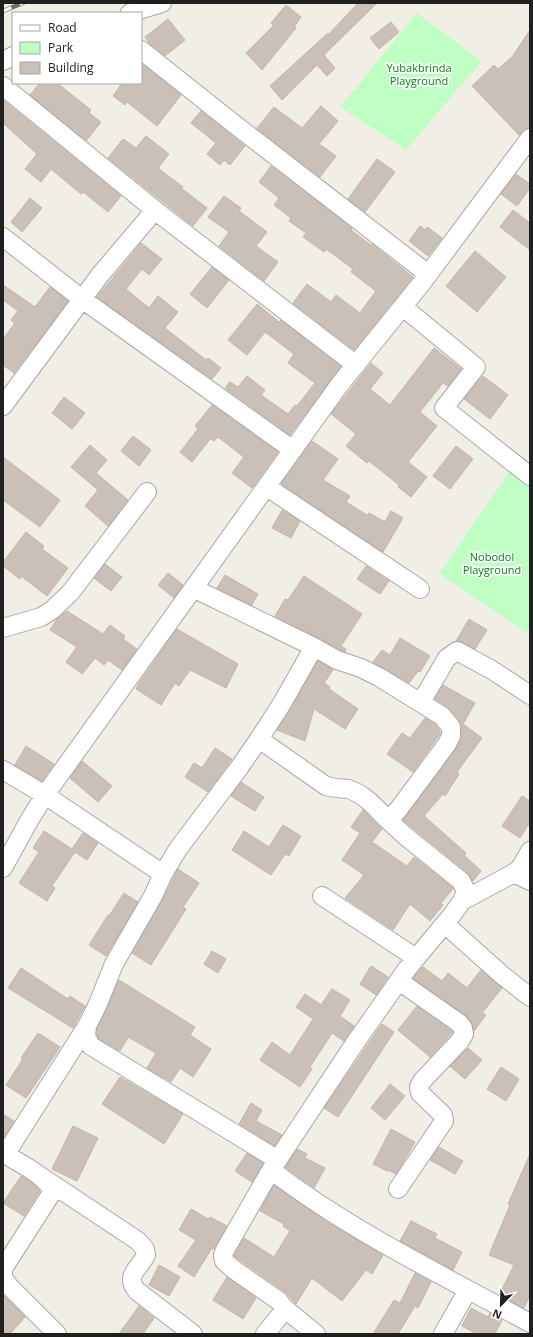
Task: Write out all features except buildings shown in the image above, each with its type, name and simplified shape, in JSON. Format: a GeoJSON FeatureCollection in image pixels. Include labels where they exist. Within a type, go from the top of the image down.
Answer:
{"type":"FeatureCollection","features":[{"type":"Feature","properties":{"kind":"street"},"geometry":{"type":"LineString","coordinates":[[133,12],[162,3]]}},
{"type":"Feature","properties":{"kind":"street"},"geometry":{"type":"LineString","coordinates":[[142,51],[428,274]]}},
{"type":"Feature","properties":{"kind":"street"},"geometry":{"type":"LineString","coordinates":[[3,61],[12,56]]}},
{"type":"Feature","properties":{"kind":"street"},"geometry":{"type":"LineString","coordinates":[[3,86],[154,210],[356,365]]}},
{"type":"Feature","properties":{"kind":"street"},"geometry":{"type":"LineString","coordinates":[[3,868],[45,796],[80,745],[194,589],[340,384],[403,307],[530,138]]}},
{"type":"Feature","properties":{"kind":"street"},"geometry":{"type":"LineString","coordinates":[[6,396],[154,210]]}},
{"type":"Feature","properties":{"kind":"street"},"geometry":{"type":"LineString","coordinates":[[3,237],[82,299],[293,450]]}},
{"type":"Feature","properties":{"kind":"street"},"geometry":{"type":"LineString","coordinates":[[403,307],[476,367],[444,408],[530,476]]}},
{"type":"Feature","properties":{"kind":"street"},"geometry":{"type":"LineString","coordinates":[[267,487],[420,589]]}},
{"type":"Feature","properties":{"kind":"street"},"geometry":{"type":"LineString","coordinates":[[3,628],[41,617],[52,610],[70,593],[147,492]]}},
{"type":"Feature","properties":{"kind":"street"},"geometry":{"type":"LineString","coordinates":[[194,589],[314,647],[337,660],[361,668],[421,702],[442,716],[451,727],[451,736],[447,744],[398,810],[388,820]]}},
{"type":"Feature","properties":{"kind":"street"},"geometry":{"type":"LineString","coordinates":[[193,1334],[137,1292],[132,1286],[131,1277],[146,1255],[145,1249],[138,1242],[40,1176],[4,1154],[87,1026],[114,964],[178,849],[259,739],[281,705],[314,647]]}},
{"type":"Feature","properties":{"kind":"street"},"geometry":{"type":"LineString","coordinates":[[421,702],[447,658],[457,651],[492,670],[530,694]]}},
{"type":"Feature","properties":{"kind":"street"},"geometry":{"type":"LineString","coordinates":[[259,739],[326,786],[347,789],[366,798],[404,835],[461,880],[466,891],[462,901],[416,958],[355,1043],[275,1165],[223,1255],[224,1261],[233,1269],[279,1301],[283,1307],[316,1334]]}},
{"type":"Feature","properties":{"kind":"street"},"geometry":{"type":"LineString","coordinates":[[3,770],[163,874]]}},
{"type":"Feature","properties":{"kind":"street"},"geometry":{"type":"LineString","coordinates":[[462,901],[514,873],[521,867],[530,851]]}},
{"type":"Feature","properties":{"kind":"street"},"geometry":{"type":"LineString","coordinates":[[514,873],[530,881]]}},
{"type":"Feature","properties":{"kind":"street"},"geometry":{"type":"LineString","coordinates":[[322,896],[416,958]]}},
{"type":"Feature","properties":{"kind":"street"},"geometry":{"type":"LineString","coordinates":[[444,924],[502,975],[530,997]]}},
{"type":"Feature","properties":{"kind":"street"},"geometry":{"type":"LineString","coordinates":[[398,1189],[444,1121],[443,1115],[420,1093],[422,1081],[460,1041],[464,1034],[463,1028],[458,1023],[399,981]]}},
{"type":"Feature","properties":{"kind":"street"},"geometry":{"type":"LineString","coordinates":[[87,1026],[86,1036],[90,1046],[275,1165],[302,1193],[344,1220],[530,1323]]}},
{"type":"Feature","properties":{"kind":"street"},"geometry":{"type":"LineString","coordinates":[[40,1176],[49,1184],[53,1191],[3,1269],[3,1277],[9,1286],[57,1334]]}},
{"type":"Feature","properties":{"kind":"street"},"geometry":{"type":"LineString","coordinates":[[443,1334],[468,1290]]}},
{"type":"Feature","properties":{"kind":"street"},"geometry":{"type":"LineString","coordinates":[[264,1334],[282,1313],[283,1307]]}},
{"type":"Feature","properties":{"kind":"green space","name":"Yubakbrinda Playground"},"geometry":{"type":"Polygon","coordinates":[[[417,13],[482,61],[406,150],[340,107],[417,13]]]}},
{"type":"Feature","properties":{"kind":"green space","name":"Nobodol Playground"},"geometry":{"type":"Polygon","coordinates":[[[513,466],[530,480],[530,627],[526,632],[439,574],[513,466]]]}},
{"type":"Feature","properties":{"kind":"railway"},"geometry":{"type":"LineString","coordinates":[[3,11],[23,3]]}}]}
